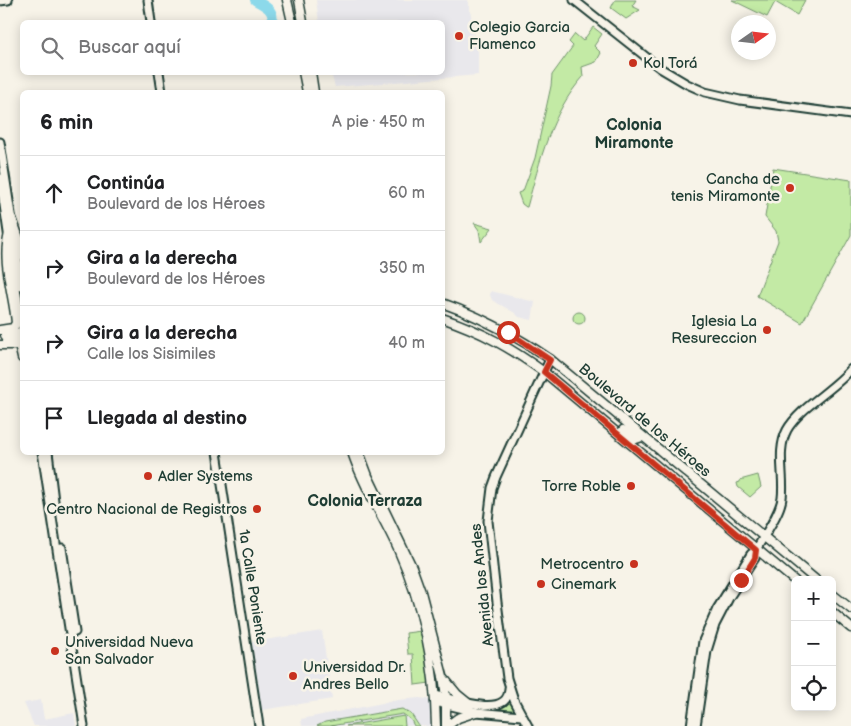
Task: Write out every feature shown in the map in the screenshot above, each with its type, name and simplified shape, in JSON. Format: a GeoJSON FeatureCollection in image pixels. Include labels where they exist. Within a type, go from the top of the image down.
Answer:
{"type":"FeatureCollection","features":[{"type":"Feature","properties":{"kind":"main road"},"geometry":{"type":"LineString","coordinates":[[0,1],[8,0]]}},
{"type":"Feature","properties":{"kind":"main road"},"geometry":{"type":"LineString","coordinates":[[148,0],[151,20]]}},
{"type":"Feature","properties":{"kind":"main road"},"geometry":{"type":"LineString","coordinates":[[287,0],[292,20]]}},
{"type":"Feature","properties":{"kind":"main road"},"geometry":{"type":"LineString","coordinates":[[299,0],[303,20]]}},
{"type":"Feature","properties":{"kind":"main road"},"geometry":{"type":"LineString","coordinates":[[574,0],[660,68],[705,92],[740,100],[851,115]]}},
{"type":"Feature","properties":{"kind":"main road"},"geometry":{"type":"LineString","coordinates":[[159,75],[162,90]]}},
{"type":"Feature","properties":{"kind":"main road"},"geometry":{"type":"LineString","coordinates":[[304,75],[307,90]]}},
{"type":"Feature","properties":{"kind":"main road"},"geometry":{"type":"LineString","coordinates":[[311,75],[314,90]]}},
{"type":"Feature","properties":{"kind":"main road"},"geometry":{"type":"LineString","coordinates":[[0,142],[20,272]]}},
{"type":"Feature","properties":{"kind":"main road"},"geometry":{"type":"LineString","coordinates":[[0,178],[20,319]]}},
{"type":"Feature","properties":{"kind":"main road"},"geometry":{"type":"LineString","coordinates":[[12,218],[20,241]]}},
{"type":"Feature","properties":{"kind":"main road"},"geometry":{"type":"LineString","coordinates":[[0,330],[12,328],[16,323],[7,263],[6,241],[9,234]]}},
{"type":"Feature","properties":{"kind":"main road","name":"Boulevard de los Héroes"},"geometry":{"type":"LineString","coordinates":[[445,304],[469,312],[508,332],[550,360],[811,576]]}},
{"type":"Feature","properties":{"kind":"main road","name":"Boulevard de los Héroes"},"geometry":{"type":"LineString","coordinates":[[445,319],[493,338],[516,351],[606,423],[791,578]]}},
{"type":"Feature","properties":{"kind":"main road"},"geometry":{"type":"LineString","coordinates":[[0,335],[20,334]]}},
{"type":"Feature","properties":{"kind":"main road"},"geometry":{"type":"LineString","coordinates":[[0,341],[20,335]]}},
{"type":"Feature","properties":{"kind":"main road"},"geometry":{"type":"LineString","coordinates":[[0,345],[19,345],[20,349]]}},
{"type":"Feature","properties":{"kind":"main road","name":"Avenida los Andes"},"geometry":{"type":"LineString","coordinates":[[528,726],[521,716],[508,678],[488,529],[491,496],[496,477],[550,360]]}},
{"type":"Feature","properties":{"kind":"main road"},"geometry":{"type":"LineString","coordinates":[[696,726],[707,651],[712,634],[725,605],[755,558],[756,550],[781,504],[781,448],[787,429],[793,421],[851,369]]}},
{"type":"Feature","properties":{"kind":"main road"},"geometry":{"type":"LineString","coordinates":[[606,423],[614,423],[632,438],[640,439],[642,437]]}},
{"type":"Feature","properties":{"kind":"main road"},"geometry":{"type":"LineString","coordinates":[[42,455],[84,726]]}},
{"type":"Feature","properties":{"kind":"main road"},"geometry":{"type":"LineString","coordinates":[[48,455],[89,726]]}},
{"type":"Feature","properties":{"kind":"main road","name":"1a Calle Poniente"},"geometry":{"type":"LineString","coordinates":[[218,455],[259,726]]}},
{"type":"Feature","properties":{"kind":"main road"},"geometry":{"type":"LineString","coordinates":[[353,455],[412,581],[428,642],[435,699],[436,726]]}},
{"type":"Feature","properties":{"kind":"main road"},"geometry":{"type":"LineString","coordinates":[[360,455],[368,476],[412,567],[428,615],[443,676],[447,700],[447,726]]}},
{"type":"Feature","properties":{"kind":"main road"},"geometry":{"type":"LineString","coordinates":[[691,726],[703,641],[721,602],[751,554],[756,550]]}},
{"type":"Feature","properties":{"kind":"main road"},"geometry":{"type":"LineString","coordinates":[[836,597],[851,609]]}},
{"type":"Feature","properties":{"kind":"main road"},"geometry":{"type":"LineString","coordinates":[[836,615],[851,628]]}},
{"type":"Feature","properties":{"kind":"main road"},"geometry":{"type":"LineString","coordinates":[[443,676],[457,694],[468,703]]}},
{"type":"Feature","properties":{"kind":"main road"},"geometry":{"type":"LineString","coordinates":[[435,699],[489,706],[503,702],[509,694],[508,678]]}},
{"type":"Feature","properties":{"kind":"main road"},"geometry":{"type":"LineString","coordinates":[[447,700],[476,712],[521,716]]}},
{"type":"Feature","properties":{"kind":"main road"},"geometry":{"type":"LineString","coordinates":[[447,726],[458,718],[476,712]]}},
{"type":"Feature","properties":{"kind":"shaded area","name":"Colegio Garcia Flamenco"},"geometry":{"type":"Polygon","coordinates":[[[316,0],[468,0],[478,50],[478,75],[335,87],[332,75],[445,75],[445,20],[319,20],[316,0]]]}},
{"type":"Feature","properties":{"kind":"shaded area"},"geometry":{"type":"Polygon","coordinates":[[[491,291],[535,302],[532,320],[519,317],[492,300],[491,291]]]}},
{"type":"Feature","properties":{"kind":"shaded area","name":"Universidad Dr. Andres Bello"},"geometry":{"type":"Polygon","coordinates":[[[322,631],[332,699],[262,710],[252,642],[322,631]]]}},
{"type":"Feature","properties":{"kind":"shaded area"},"geometry":{"type":"Polygon","coordinates":[[[419,698],[432,702],[433,726],[302,726],[301,719],[398,700],[419,698]]]}},
{"type":"Feature","properties":{"kind":"shaded area"},"geometry":{"type":"Polygon","coordinates":[[[41,700],[44,719],[74,713],[76,726],[34,726],[24,703],[41,700]]]}},
{"type":"Feature","properties":{"kind":"green space"},"geometry":{"type":"Polygon","coordinates":[[[615,0],[636,0],[632,6],[640,10],[626,19],[611,8],[615,0]]]}},
{"type":"Feature","properties":{"kind":"green space"},"geometry":{"type":"Polygon","coordinates":[[[732,0],[805,0],[797,15],[775,2],[768,15],[763,15],[732,0]]]}},
{"type":"Feature","properties":{"kind":"green space"},"geometry":{"type":"Polygon","coordinates":[[[593,27],[602,34],[594,46],[601,53],[596,62],[582,67],[583,77],[572,91],[555,122],[542,155],[526,207],[522,204],[518,193],[523,191],[535,158],[552,75],[573,46],[569,42],[575,34],[583,41],[593,27]]]}},
{"type":"Feature","properties":{"kind":"green space"},"geometry":{"type":"Polygon","coordinates":[[[773,168],[851,180],[851,235],[802,323],[757,296],[778,241],[776,231],[765,217],[773,168]]]}},
{"type":"Feature","properties":{"kind":"green space"},"geometry":{"type":"Polygon","coordinates":[[[474,223],[492,228],[481,242],[479,230],[474,223]]]}},
{"type":"Feature","properties":{"kind":"green space"},"geometry":{"type":"Polygon","coordinates":[[[577,312],[581,312],[585,318],[581,324],[577,324],[573,320],[573,316],[577,312]]]}},
{"type":"Feature","properties":{"kind":"green space"},"geometry":{"type":"Polygon","coordinates":[[[758,475],[761,487],[750,497],[738,487],[737,483],[740,480],[758,475]]]}},
{"type":"Feature","properties":{"kind":"green space"},"geometry":{"type":"Polygon","coordinates":[[[421,631],[430,683],[415,685],[413,654],[408,654],[406,633],[421,631]]]}},
{"type":"Feature","properties":{"kind":"green space"},"geometry":{"type":"Polygon","coordinates":[[[510,698],[516,713],[477,711],[468,706],[497,706],[502,705],[510,698]]]}},
{"type":"Feature","properties":{"kind":"green space"},"geometry":{"type":"Polygon","coordinates":[[[402,709],[411,714],[419,726],[414,726],[411,720],[403,714],[330,726],[317,726],[325,722],[402,709]]]}},
{"type":"Feature","properties":{"kind":"green space"},"geometry":{"type":"Polygon","coordinates":[[[404,716],[405,726],[346,726],[404,716]]]}},
{"type":"Feature","properties":{"kind":"waterway"},"geometry":{"type":"LineString","coordinates":[[255,0],[266,6],[272,14],[273,20]]}},
{"type":"Feature","properties":{"kind":"place","name":"Colegio Garcia Flamenco"},"geometry":{"type":"Point","coordinates":[459,36]}},
{"type":"Feature","properties":{"kind":"place","name":"Kol Torá"},"geometry":{"type":"Point","coordinates":[633,63]}},
{"type":"Feature","properties":{"kind":"place","name":"Cancha de tenis Miramonte"},"geometry":{"type":"Point","coordinates":[790,188]}},
{"type":"Feature","properties":{"kind":"place","name":"Iglesia La Resureccion"},"geometry":{"type":"Point","coordinates":[767,330]}},
{"type":"Feature","properties":{"kind":"place","name":"Adler Systems"},"geometry":{"type":"Point","coordinates":[148,476]}},
{"type":"Feature","properties":{"kind":"place","name":"Torre Roble"},"geometry":{"type":"Point","coordinates":[631,486]}},
{"type":"Feature","properties":{"kind":"place","name":"Centro Nacional de Registros"},"geometry":{"type":"Point","coordinates":[257,509]}},
{"type":"Feature","properties":{"kind":"place","name":"Metrocentro"},"geometry":{"type":"Point","coordinates":[634,564]}},
{"type":"Feature","properties":{"kind":"place","name":"Cinemark"},"geometry":{"type":"Point","coordinates":[541,584]}},
{"type":"Feature","properties":{"kind":"place","name":"Universidad Nueva San Salvador"},"geometry":{"type":"Point","coordinates":[55,651]}},
{"type":"Feature","properties":{"kind":"place","name":"Universidad Dr. Andres Bello"},"geometry":{"type":"Point","coordinates":[293,676]}},
{"type":"Feature","properties":{"kind":"district","name":"Colonia Miramonte"},"geometry":{"type":"Point","coordinates":[634,133]}},
{"type":"Feature","properties":{"kind":"district","name":"Colonia Terraza"},"geometry":{"type":"Point","coordinates":[365,500]}},
{"type":"Feature","properties":{"kind":"route"},"geometry":{"type":"LineString","coordinates":[[508,332],[529,344],[550,360],[544,372],[756,550],[755,558],[741,580]]}}]}
